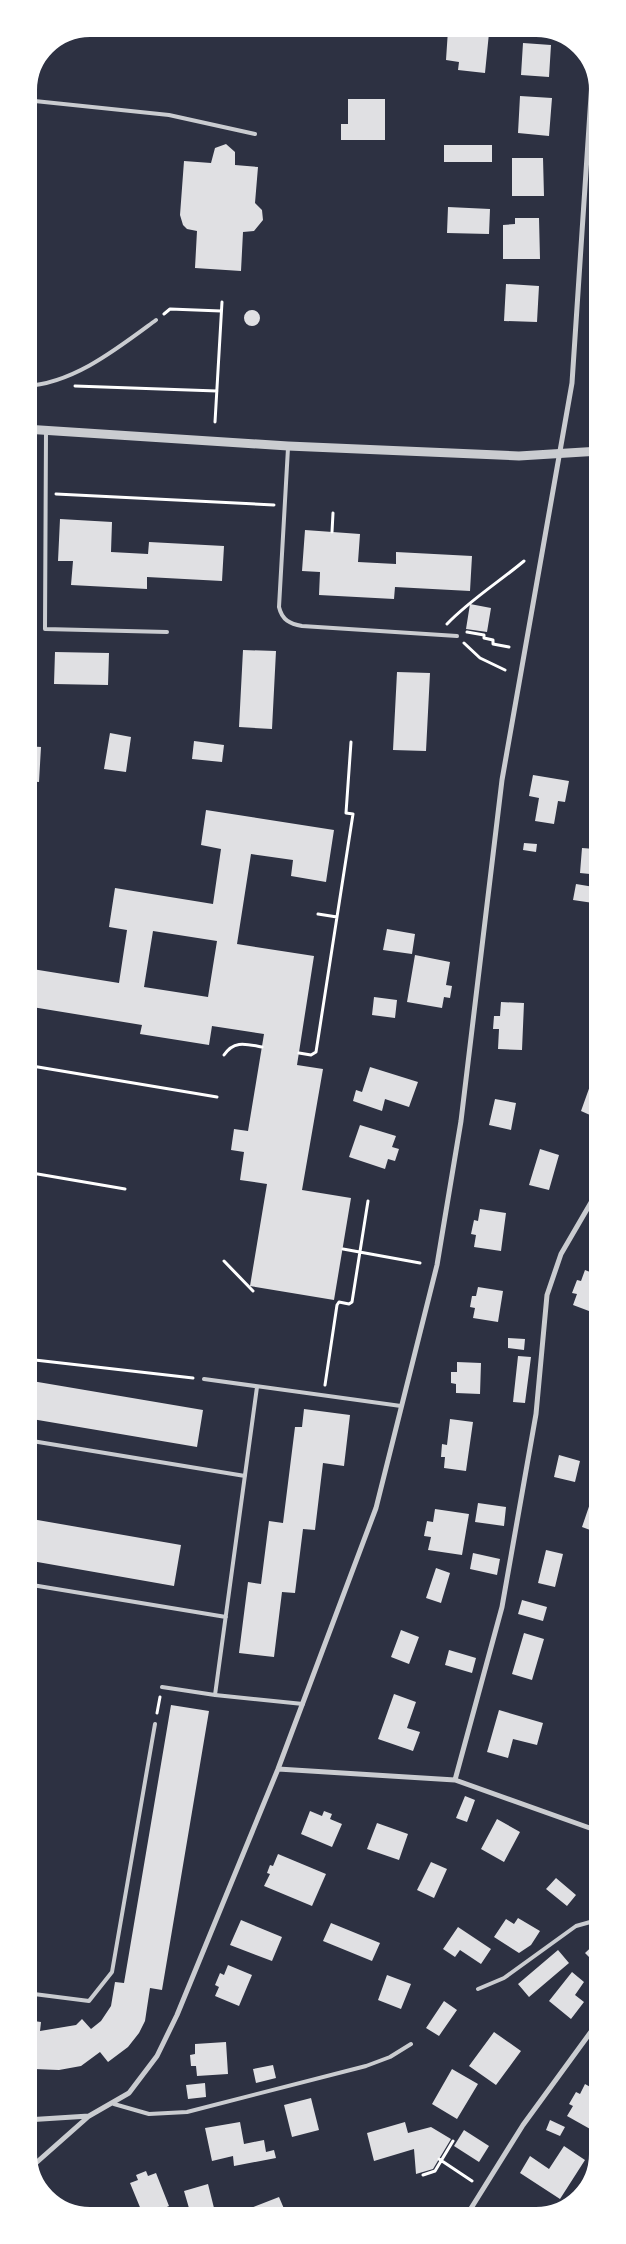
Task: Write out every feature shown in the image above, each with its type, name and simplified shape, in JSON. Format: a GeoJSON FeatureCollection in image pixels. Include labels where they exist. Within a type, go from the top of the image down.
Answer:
{"type":"FeatureCollection","features":[{"type":"Feature","properties":{"kind":"street"},"geometry":{"type":"LineString","coordinates":[[35,2164],[89,2116],[114,2104],[129,2093],[141,2080],[161,2048],[177,2015],[278,1769],[374,1512],[437,1265],[462,1121],[502,780],[572,378],[592,94]]}},
{"type":"Feature","properties":{"kind":"street"},"geometry":{"type":"LineString","coordinates":[[34,430],[288,446],[519,456],[592,452]]}},
{"type":"Feature","properties":{"kind":"street"},"geometry":{"type":"LineString","coordinates":[[455,1780],[502,1607],[536,1414],[547,1295],[561,1254],[592,1201]]}},
{"type":"Feature","properties":{"kind":"street"},"geometry":{"type":"LineString","coordinates":[[278,1769],[455,1780],[592,1829]]}},
{"type":"Feature","properties":{"kind":"street"},"geometry":{"type":"LineString","coordinates":[[470,2210],[523,2125],[592,2030]]}},
{"type":"Feature","properties":{"kind":"street"},"geometry":{"type":"LineString","coordinates":[[34,2119],[89,2116]]}},
{"type":"Feature","properties":{"kind":"lane"},"geometry":{"type":"LineString","coordinates":[[34,101],[169,115],[255,134]]}},
{"type":"Feature","properties":{"kind":"lane"},"geometry":{"type":"LineString","coordinates":[[34,385],[42,385],[73,373],[118,348],[156,320]]}},
{"type":"Feature","properties":{"kind":"lane"},"geometry":{"type":"LineString","coordinates":[[46,431],[45,629],[167,632]]}},
{"type":"Feature","properties":{"kind":"lane"},"geometry":{"type":"LineString","coordinates":[[288,446],[279,608],[283,618],[289,623],[302,626],[457,636]]}},
{"type":"Feature","properties":{"kind":"lane"},"geometry":{"type":"LineString","coordinates":[[204,1379],[402,1406]]}},
{"type":"Feature","properties":{"kind":"lane"},"geometry":{"type":"LineString","coordinates":[[215,1695],[257,1386]]}},
{"type":"Feature","properties":{"kind":"lane"},"geometry":{"type":"LineString","coordinates":[[34,1441],[245,1476]]}},
{"type":"Feature","properties":{"kind":"lane"},"geometry":{"type":"LineString","coordinates":[[34,1585],[226,1617]]}},
{"type":"Feature","properties":{"kind":"lane"},"geometry":{"type":"LineString","coordinates":[[162,1687],[215,1695],[303,1704]]}},
{"type":"Feature","properties":{"kind":"lane"},"geometry":{"type":"LineString","coordinates":[[34,1994],[89,2001],[112,1972],[155,1724]]}},
{"type":"Feature","properties":{"kind":"lane"},"geometry":{"type":"LineString","coordinates":[[478,1989],[504,1978],[576,1926],[592,1922]]}},
{"type":"Feature","properties":{"kind":"lane"},"geometry":{"type":"LineString","coordinates":[[114,2104],[149,2114],[187,2112],[366,2066],[390,2057],[411,2044]]}},
{"type":"Feature","properties":{"kind":"path"},"geometry":{"type":"LineString","coordinates":[[215,422],[222,302]]}},
{"type":"Feature","properties":{"kind":"path"},"geometry":{"type":"LineString","coordinates":[[170,309],[221,311]]}},
{"type":"Feature","properties":{"kind":"path"},"geometry":{"type":"LineString","coordinates":[[71,386],[217,391]]}},
{"type":"Feature","properties":{"kind":"path"},"geometry":{"type":"LineString","coordinates":[[34,492],[285,505]]}},
{"type":"Feature","properties":{"kind":"path"},"geometry":{"type":"LineString","coordinates":[[332,532],[333,513]]}},
{"type":"Feature","properties":{"kind":"path"},"geometry":{"type":"LineString","coordinates":[[432,634],[524,561]]}},
{"type":"Feature","properties":{"kind":"path"},"geometry":{"type":"LineString","coordinates":[[466,632],[484,634],[484,638],[493,640],[492,644],[509,646]]}},
{"type":"Feature","properties":{"kind":"path"},"geometry":{"type":"LineString","coordinates":[[457,636],[480,658],[505,670]]}},
{"type":"Feature","properties":{"kind":"path"},"geometry":{"type":"LineString","coordinates":[[299,1053],[311,1055],[316,1052],[354,814],[346,813],[351,742]]}},
{"type":"Feature","properties":{"kind":"path"},"geometry":{"type":"LineString","coordinates":[[318,914],[337,917]]}},
{"type":"Feature","properties":{"kind":"path"},"geometry":{"type":"LineString","coordinates":[[224,1055],[231,1046],[236,1044],[262,1047]]}},
{"type":"Feature","properties":{"kind":"path"},"geometry":{"type":"LineString","coordinates":[[34,1066],[217,1097]]}},
{"type":"Feature","properties":{"kind":"path"},"geometry":{"type":"LineString","coordinates":[[34,1173],[125,1190]]}},
{"type":"Feature","properties":{"kind":"path"},"geometry":{"type":"LineString","coordinates":[[323,1396],[337,1305],[339,1302],[352,1303],[368,1201]]}},
{"type":"Feature","properties":{"kind":"path"},"geometry":{"type":"LineString","coordinates":[[343,1249],[420,1263]]}},
{"type":"Feature","properties":{"kind":"path"},"geometry":{"type":"LineString","coordinates":[[224,1261],[253,1291]]}},
{"type":"Feature","properties":{"kind":"path"},"geometry":{"type":"LineString","coordinates":[[34,1359],[204,1379]]}},
{"type":"Feature","properties":{"kind":"path"},"geometry":{"type":"LineString","coordinates":[[155,1724],[162,1687]]}},
{"type":"Feature","properties":{"kind":"path"},"geometry":{"type":"LineString","coordinates":[[422,2175],[435,2171],[453,2141]]}},
{"type":"Feature","properties":{"kind":"path"},"geometry":{"type":"LineString","coordinates":[[440,2160],[472,2181]]}},
{"type":"Feature","properties":{"kind":"building"},"geometry":{"type":"Polygon","coordinates":[[[448,34],[489,34],[485,73],[458,70],[459,62],[446,60],[448,34]]]}},
{"type":"Feature","properties":{"kind":"building"},"geometry":{"type":"Polygon","coordinates":[[[523,43],[551,45],[549,77],[521,75],[523,43]]]}},
{"type":"Feature","properties":{"kind":"building"},"geometry":{"type":"Polygon","coordinates":[[[520,96],[552,98],[549,136],[518,133],[520,96]]]}},
{"type":"Feature","properties":{"kind":"building"},"geometry":{"type":"Polygon","coordinates":[[[348,99],[385,99],[385,140],[341,140],[341,124],[348,124],[348,99]]]}},
{"type":"Feature","properties":{"kind":"building"},"geometry":{"type":"Polygon","coordinates":[[[226,144],[235,152],[235,165],[258,167],[255,203],[262,210],[263,220],[254,231],[243,232],[241,271],[195,268],[197,231],[187,229],[183,225],[180,215],[184,161],[211,163],[215,148],[226,144]]]}},
{"type":"Feature","properties":{"kind":"building"},"geometry":{"type":"Polygon","coordinates":[[[444,145],[492,145],[492,162],[444,162],[444,145]]]}},
{"type":"Feature","properties":{"kind":"building"},"geometry":{"type":"Polygon","coordinates":[[[512,158],[543,158],[544,196],[512,196],[512,158]]]}},
{"type":"Feature","properties":{"kind":"building"},"geometry":{"type":"Polygon","coordinates":[[[448,207],[490,209],[489,234],[447,233],[448,207]]]}},
{"type":"Feature","properties":{"kind":"building"},"geometry":{"type":"Polygon","coordinates":[[[515,218],[539,218],[540,259],[503,259],[503,225],[515,224],[515,218]]]}},
{"type":"Feature","properties":{"kind":"building"},"geometry":{"type":"Polygon","coordinates":[[[506,284],[539,286],[537,322],[504,321],[506,284]]]}},
{"type":"Feature","properties":{"kind":"building"},"geometry":{"type":"Polygon","coordinates":[[[252,310],[258,312],[260,318],[258,324],[252,326],[246,324],[244,318],[246,312],[252,310]]]}},
{"type":"Feature","properties":{"kind":"building"},"geometry":{"type":"Polygon","coordinates":[[[60,519],[112,522],[111,552],[148,554],[149,542],[224,546],[222,581],[147,577],[147,589],[71,585],[73,561],[58,561],[60,519]]]}},
{"type":"Feature","properties":{"kind":"building"},"geometry":{"type":"Polygon","coordinates":[[[305,530],[360,534],[358,562],[396,564],[396,552],[472,556],[470,591],[395,587],[394,599],[319,595],[320,572],[302,571],[305,530]]]}},
{"type":"Feature","properties":{"kind":"building"},"geometry":{"type":"Polygon","coordinates":[[[470,604],[491,608],[487,632],[466,629],[470,604]]]}},
{"type":"Feature","properties":{"kind":"building"},"geometry":{"type":"Polygon","coordinates":[[[243,650],[276,651],[272,729],[239,727],[243,650]]]}},
{"type":"Feature","properties":{"kind":"building"},"geometry":{"type":"Polygon","coordinates":[[[55,652],[109,653],[108,685],[54,684],[55,652]]]}},
{"type":"Feature","properties":{"kind":"building"},"geometry":{"type":"Polygon","coordinates":[[[397,672],[430,673],[426,751],[393,750],[397,672]]]}},
{"type":"Feature","properties":{"kind":"building"},"geometry":{"type":"Polygon","coordinates":[[[110,733],[131,737],[126,772],[104,769],[110,733]]]}},
{"type":"Feature","properties":{"kind":"building"},"geometry":{"type":"Polygon","coordinates":[[[194,741],[224,745],[222,762],[192,759],[194,741]]]}},
{"type":"Feature","properties":{"kind":"building"},"geometry":{"type":"Polygon","coordinates":[[[34,747],[41,747],[39,782],[34,782],[34,747]]]}},
{"type":"Feature","properties":{"kind":"building"},"geometry":{"type":"Polygon","coordinates":[[[533,775],[569,781],[565,802],[558,801],[554,824],[535,821],[539,798],[529,796],[533,775]]]}},
{"type":"Feature","properties":{"kind":"building"},"geometry":{"type":"Polygon","coordinates":[[[206,810],[334,830],[326,882],[291,876],[293,860],[251,854],[237,944],[314,956],[297,1065],[323,1069],[302,1190],[351,1198],[334,1300],[250,1286],[267,1184],[240,1180],[244,1152],[231,1150],[234,1129],[248,1131],[264,1034],[212,1026],[209,1045],[140,1034],[142,1025],[34,1007],[34,969],[119,983],[127,930],[109,927],[115,888],[213,904],[221,849],[201,845],[206,810]],[[153,931],[144,987],[208,997],[217,941],[153,931]]]}},
{"type":"Feature","properties":{"kind":"building"},"geometry":{"type":"Polygon","coordinates":[[[524,843],[537,844],[536,852],[523,850],[524,843]]]}},
{"type":"Feature","properties":{"kind":"building"},"geometry":{"type":"Polygon","coordinates":[[[582,848],[592,849],[592,874],[580,873],[582,848]]]}},
{"type":"Feature","properties":{"kind":"building"},"geometry":{"type":"Polygon","coordinates":[[[576,884],[592,887],[592,903],[573,900],[576,884]]]}},
{"type":"Feature","properties":{"kind":"building"},"geometry":{"type":"Polygon","coordinates":[[[387,929],[415,934],[412,954],[383,950],[387,929]]]}},
{"type":"Feature","properties":{"kind":"building"},"geometry":{"type":"Polygon","coordinates":[[[415,955],[450,962],[446,985],[452,986],[450,998],[444,997],[442,1008],[407,1002],[415,955]]]}},
{"type":"Feature","properties":{"kind":"building"},"geometry":{"type":"Polygon","coordinates":[[[374,997],[397,1000],[395,1018],[372,1015],[374,997]]]}},
{"type":"Feature","properties":{"kind":"building"},"geometry":{"type":"Polygon","coordinates":[[[501,1002],[524,1003],[522,1050],[498,1049],[499,1029],[493,1029],[494,1016],[500,1016],[501,1002]]]}},
{"type":"Feature","properties":{"kind":"building"},"geometry":{"type":"Polygon","coordinates":[[[370,1067],[418,1082],[409,1107],[385,1099],[382,1111],[353,1101],[356,1090],[362,1092],[370,1067]]]}},
{"type":"Feature","properties":{"kind":"building"},"geometry":{"type":"Polygon","coordinates":[[[591,1083],[592,1120],[589,1119],[590,1115],[581,1111],[591,1083]]]}},
{"type":"Feature","properties":{"kind":"building"},"geometry":{"type":"Polygon","coordinates":[[[495,1099],[516,1103],[511,1130],[489,1125],[495,1099]]]}},
{"type":"Feature","properties":{"kind":"building"},"geometry":{"type":"Polygon","coordinates":[[[360,1125],[396,1136],[392,1147],[399,1149],[395,1161],[388,1159],[385,1169],[349,1157],[360,1125]]]}},
{"type":"Feature","properties":{"kind":"building"},"geometry":{"type":"Polygon","coordinates":[[[540,1149],[559,1155],[549,1190],[529,1185],[540,1149]]]}},
{"type":"Feature","properties":{"kind":"building"},"geometry":{"type":"Polygon","coordinates":[[[480,1209],[506,1213],[501,1251],[474,1247],[476,1235],[471,1234],[474,1220],[478,1221],[480,1209]]]}},
{"type":"Feature","properties":{"kind":"building"},"geometry":{"type":"Polygon","coordinates":[[[585,1270],[592,1273],[592,1301],[589,1311],[573,1305],[577,1294],[572,1293],[577,1280],[581,1281],[585,1270]]]}},
{"type":"Feature","properties":{"kind":"building"},"geometry":{"type":"Polygon","coordinates":[[[478,1287],[503,1291],[498,1322],[473,1318],[475,1308],[470,1307],[472,1296],[476,1296],[478,1287]]]}},
{"type":"Feature","properties":{"kind":"building"},"geometry":{"type":"Polygon","coordinates":[[[508,1338],[525,1339],[524,1350],[508,1348],[508,1338]]]}},
{"type":"Feature","properties":{"kind":"building"},"geometry":{"type":"Polygon","coordinates":[[[518,1356],[531,1357],[525,1403],[513,1402],[518,1356]]]}},
{"type":"Feature","properties":{"kind":"building"},"geometry":{"type":"Polygon","coordinates":[[[457,1362],[481,1363],[480,1394],[456,1393],[456,1384],[451,1383],[451,1372],[457,1372],[457,1362]]]}},
{"type":"Feature","properties":{"kind":"building"},"geometry":{"type":"Polygon","coordinates":[[[34,1381],[203,1410],[197,1447],[34,1419],[34,1381]]]}},
{"type":"Feature","properties":{"kind":"building"},"geometry":{"type":"Polygon","coordinates":[[[304,1409],[350,1415],[344,1466],[323,1463],[315,1530],[303,1529],[295,1593],[282,1592],[274,1657],[239,1653],[248,1582],[261,1584],[269,1521],[283,1523],[295,1427],[302,1427],[304,1409]]]}},
{"type":"Feature","properties":{"kind":"building"},"geometry":{"type":"Polygon","coordinates":[[[450,1419],[473,1422],[466,1471],[444,1468],[445,1457],[441,1457],[442,1444],[447,1445],[450,1419]]]}},
{"type":"Feature","properties":{"kind":"building"},"geometry":{"type":"Polygon","coordinates":[[[559,1455],[580,1461],[575,1482],[554,1477],[559,1455]]]}},
{"type":"Feature","properties":{"kind":"building"},"geometry":{"type":"Polygon","coordinates":[[[592,1498],[592,1531],[582,1527],[592,1498]]]}},
{"type":"Feature","properties":{"kind":"building"},"geometry":{"type":"Polygon","coordinates":[[[478,1503],[506,1507],[504,1526],[475,1522],[478,1503]]]}},
{"type":"Feature","properties":{"kind":"building"},"geometry":{"type":"Polygon","coordinates":[[[435,1509],[469,1514],[462,1555],[428,1550],[431,1537],[424,1536],[427,1521],[433,1522],[435,1509]]]}},
{"type":"Feature","properties":{"kind":"building"},"geometry":{"type":"Polygon","coordinates":[[[34,1519],[181,1545],[174,1586],[34,1561],[34,1519]]]}},
{"type":"Feature","properties":{"kind":"building"},"geometry":{"type":"Polygon","coordinates":[[[546,1550],[563,1554],[555,1587],[538,1583],[546,1550]]]}},
{"type":"Feature","properties":{"kind":"building"},"geometry":{"type":"Polygon","coordinates":[[[473,1553],[500,1559],[497,1575],[470,1569],[473,1553]]]}},
{"type":"Feature","properties":{"kind":"building"},"geometry":{"type":"Polygon","coordinates":[[[436,1568],[450,1573],[441,1603],[426,1598],[436,1568]]]}},
{"type":"Feature","properties":{"kind":"building"},"geometry":{"type":"Polygon","coordinates":[[[522,1600],[547,1607],[543,1621],[518,1614],[522,1600]]]}},
{"type":"Feature","properties":{"kind":"building"},"geometry":{"type":"Polygon","coordinates":[[[401,1630],[419,1637],[409,1664],[391,1657],[401,1630]]]}},
{"type":"Feature","properties":{"kind":"building"},"geometry":{"type":"Polygon","coordinates":[[[524,1633],[544,1639],[532,1680],[512,1674],[524,1633]]]}},
{"type":"Feature","properties":{"kind":"building"},"geometry":{"type":"Polygon","coordinates":[[[449,1650],[476,1658],[472,1673],[445,1665],[449,1650]]]}},
{"type":"Feature","properties":{"kind":"building"},"geometry":{"type":"Polygon","coordinates":[[[394,1694],[416,1702],[407,1728],[420,1732],[413,1751],[378,1739],[394,1694]]]}},
{"type":"Feature","properties":{"kind":"building"},"geometry":{"type":"Polygon","coordinates":[[[171,1705],[209,1711],[162,1990],[150,1988],[145,2021],[139,2033],[128,2047],[108,2062],[100,2052],[81,2066],[59,2070],[34,2069],[34,2021],[41,2022],[40,2031],[76,2025],[82,2019],[91,2029],[101,2021],[111,2006],[115,1982],[124,1983],[171,1705]]]}},
{"type":"Feature","properties":{"kind":"building"},"geometry":{"type":"Polygon","coordinates":[[[499,1710],[543,1723],[537,1745],[513,1739],[508,1758],[487,1752],[499,1710]]]}},
{"type":"Feature","properties":{"kind":"building"},"geometry":{"type":"Polygon","coordinates":[[[465,1796],[475,1800],[467,1822],[456,1818],[465,1796]]]}},
{"type":"Feature","properties":{"kind":"building"},"geometry":{"type":"Polygon","coordinates":[[[310,1811],[322,1816],[324,1811],[332,1814],[330,1819],[342,1824],[332,1847],[301,1834],[310,1811]]]}},
{"type":"Feature","properties":{"kind":"building"},"geometry":{"type":"Polygon","coordinates":[[[497,1819],[520,1832],[504,1862],[481,1849],[497,1819]]]}},
{"type":"Feature","properties":{"kind":"building"},"geometry":{"type":"Polygon","coordinates":[[[377,1823],[408,1834],[399,1860],[367,1849],[377,1823]]]}},
{"type":"Feature","properties":{"kind":"building"},"geometry":{"type":"Polygon","coordinates":[[[278,1854],[326,1874],[312,1906],[264,1886],[270,1874],[267,1873],[270,1865],[273,1866],[278,1854]]]}},
{"type":"Feature","properties":{"kind":"building"},"geometry":{"type":"Polygon","coordinates":[[[431,1862],[447,1869],[434,1898],[417,1890],[431,1862]]]}},
{"type":"Feature","properties":{"kind":"building"},"geometry":{"type":"Polygon","coordinates":[[[556,1878],[576,1895],[567,1906],[546,1889],[556,1878]]]}},
{"type":"Feature","properties":{"kind":"building"},"geometry":{"type":"Polygon","coordinates":[[[518,1918],[540,1931],[531,1945],[519,1953],[494,1937],[506,1919],[514,1924],[518,1918]]]}},
{"type":"Feature","properties":{"kind":"building"},"geometry":{"type":"Polygon","coordinates":[[[241,1920],[282,1937],[272,1961],[230,1945],[241,1920]]]}},
{"type":"Feature","properties":{"kind":"building"},"geometry":{"type":"Polygon","coordinates":[[[331,1923],[380,1943],[372,1961],[323,1941],[331,1923]]]}},
{"type":"Feature","properties":{"kind":"building"},"geometry":{"type":"Polygon","coordinates":[[[458,1927],[491,1949],[481,1964],[460,1950],[455,1957],[443,1949],[458,1927]]]}},
{"type":"Feature","properties":{"kind":"building"},"geometry":{"type":"Polygon","coordinates":[[[592,1946],[592,1960],[585,1953],[592,1946]]]}},
{"type":"Feature","properties":{"kind":"building"},"geometry":{"type":"Polygon","coordinates":[[[558,1950],[569,1963],[529,1997],[518,1984],[558,1950]]]}},
{"type":"Feature","properties":{"kind":"building"},"geometry":{"type":"Polygon","coordinates":[[[228,1965],[252,1975],[239,2006],[215,1996],[219,1987],[215,1985],[220,1973],[224,1975],[228,1965]]]}},
{"type":"Feature","properties":{"kind":"building"},"geometry":{"type":"Polygon","coordinates":[[[572,1972],[584,1982],[575,1995],[584,2002],[571,2019],[549,2001],[572,1972]]]}},
{"type":"Feature","properties":{"kind":"building"},"geometry":{"type":"Polygon","coordinates":[[[387,1975],[411,1984],[401,2009],[378,2000],[387,1975]]]}},
{"type":"Feature","properties":{"kind":"building"},"geometry":{"type":"Polygon","coordinates":[[[444,2001],[457,2010],[439,2036],[426,2028],[444,2001]]]}},
{"type":"Feature","properties":{"kind":"building"},"geometry":{"type":"Polygon","coordinates":[[[494,2032],[521,2051],[496,2085],[469,2066],[494,2032]]]}},
{"type":"Feature","properties":{"kind":"building"},"geometry":{"type":"Polygon","coordinates":[[[226,2042],[228,2074],[197,2076],[196,2066],[191,2066],[190,2055],[195,2054],[195,2044],[226,2042]]]}},
{"type":"Feature","properties":{"kind":"building"},"geometry":{"type":"Polygon","coordinates":[[[273,2065],[276,2078],[256,2083],[253,2069],[273,2065]]]}},
{"type":"Feature","properties":{"kind":"building"},"geometry":{"type":"Polygon","coordinates":[[[452,2069],[478,2084],[457,2119],[432,2104],[452,2069]]]}},
{"type":"Feature","properties":{"kind":"building"},"geometry":{"type":"Polygon","coordinates":[[[205,2083],[206,2097],[188,2099],[186,2085],[205,2083]]]}},
{"type":"Feature","properties":{"kind":"building"},"geometry":{"type":"Polygon","coordinates":[[[585,2084],[592,2088],[592,2130],[567,2116],[573,2106],[569,2104],[576,2092],[580,2094],[585,2084]]]}},
{"type":"Feature","properties":{"kind":"building"},"geometry":{"type":"Polygon","coordinates":[[[311,2098],[319,2130],[292,2137],[284,2105],[311,2098]]]}},
{"type":"Feature","properties":{"kind":"building"},"geometry":{"type":"Polygon","coordinates":[[[550,2120],[565,2127],[560,2136],[546,2130],[550,2120]]]}},
{"type":"Feature","properties":{"kind":"building"},"geometry":{"type":"Polygon","coordinates":[[[240,2122],[244,2144],[264,2140],[266,2152],[274,2150],[276,2158],[234,2166],[233,2156],[212,2161],[205,2128],[240,2122]]]}},
{"type":"Feature","properties":{"kind":"building"},"geometry":{"type":"Polygon","coordinates":[[[405,2122],[408,2133],[431,2127],[451,2139],[433,2169],[416,2174],[414,2149],[374,2161],[367,2133],[405,2122]]]}},
{"type":"Feature","properties":{"kind":"building"},"geometry":{"type":"Polygon","coordinates":[[[464,2130],[489,2146],[479,2162],[454,2146],[464,2130]]]}},
{"type":"Feature","properties":{"kind":"building"},"geometry":{"type":"Polygon","coordinates":[[[564,2146],[585,2160],[560,2199],[520,2173],[530,2156],[549,2169],[564,2146]]]}},
{"type":"Feature","properties":{"kind":"building"},"geometry":{"type":"Polygon","coordinates":[[[146,2171],[148,2176],[156,2173],[169,2206],[160,2210],[141,2210],[130,2183],[138,2180],[136,2175],[146,2171]]]}},
{"type":"Feature","properties":{"kind":"building"},"geometry":{"type":"Polygon","coordinates":[[[208,2184],[214,2208],[190,2210],[184,2191],[208,2184]]]}},
{"type":"Feature","properties":{"kind":"building"},"geometry":{"type":"Polygon","coordinates":[[[279,2197],[285,2210],[246,2210],[279,2197]]]}}]}
